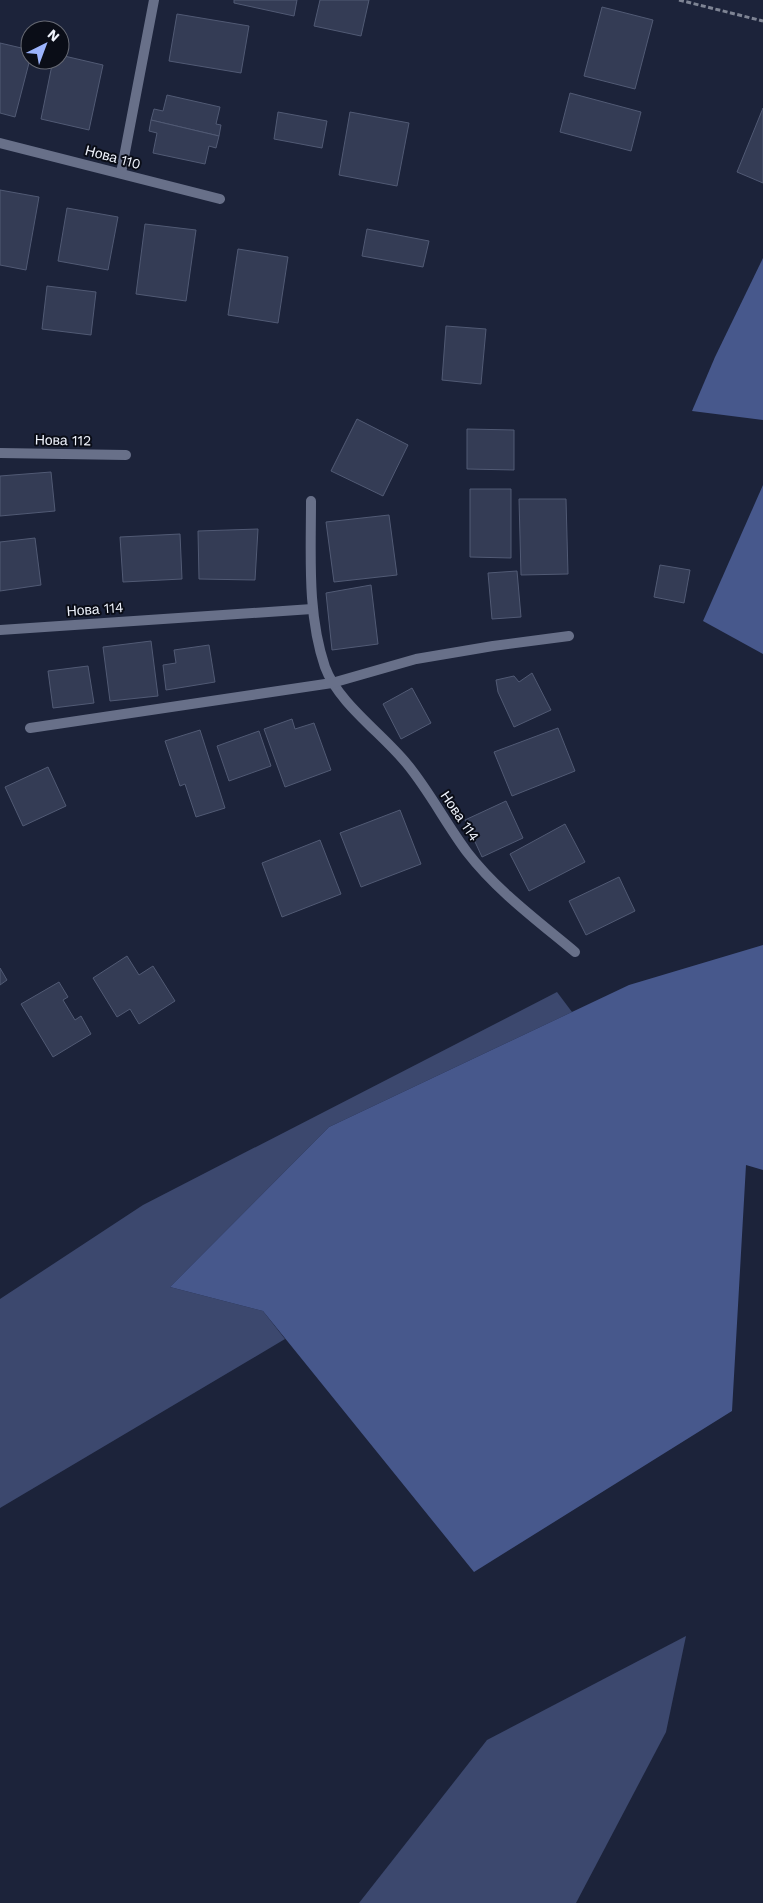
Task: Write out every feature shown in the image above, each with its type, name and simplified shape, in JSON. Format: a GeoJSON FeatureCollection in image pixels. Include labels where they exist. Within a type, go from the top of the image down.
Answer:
{"type":"FeatureCollection","features":[{"type":"Feature","properties":{"kind":"street"},"geometry":{"type":"LineString","coordinates":[[121,173],[154,0]]}},
{"type":"Feature","properties":{"kind":"street","name":"Нова 110"},"geometry":{"type":"LineString","coordinates":[[0,143],[220,199]]}},
{"type":"Feature","properties":{"kind":"street","name":"Нова 112"},"geometry":{"type":"LineString","coordinates":[[0,453],[126,455]]}},
{"type":"Feature","properties":{"kind":"street","name":"Нова 114"},"geometry":{"type":"LineString","coordinates":[[310,501],[312,608],[320,648],[332,683],[345,700],[383,736],[408,764],[467,852],[485,873],[501,890],[575,952]]}},
{"type":"Feature","properties":{"kind":"street","name":"Нова 114"},"geometry":{"type":"LineString","coordinates":[[0,630],[312,608]]}},
{"type":"Feature","properties":{"kind":"street"},"geometry":{"type":"LineString","coordinates":[[30,728],[332,683],[416,659],[569,636]]}},
{"type":"Feature","properties":{"kind":"path"},"geometry":{"type":"LineString","coordinates":[[679,0],[763,21]]}},
{"type":"Feature","properties":{"kind":"shaded area"},"geometry":{"type":"Polygon","coordinates":[[[763,258],[763,420],[692,411],[715,357],[763,258]]]}},
{"type":"Feature","properties":{"kind":"shaded area"},"geometry":{"type":"Polygon","coordinates":[[[763,485],[763,654],[703,621],[763,485]]]}},
{"type":"Feature","properties":{"kind":"shaded area"},"geometry":{"type":"Polygon","coordinates":[[[763,945],[763,1170],[746,1165],[732,1411],[474,1572],[263,1311],[170,1287],[329,1127],[629,985],[763,945]]]}},
{"type":"Feature","properties":{"kind":"shaded area"},"geometry":{"type":"Polygon","coordinates":[[[557,992],[572,1012],[329,1127],[170,1287],[263,1311],[285,1339],[0,1508],[0,1299],[143,1205],[557,992]]]}},
{"type":"Feature","properties":{"kind":"shaded area"},"geometry":{"type":"Polygon","coordinates":[[[686,1636],[666,1732],[576,1903],[359,1903],[487,1740],[686,1636]]]}},
{"type":"Feature","properties":{"kind":"building"},"geometry":{"type":"Polygon","coordinates":[[[234,0],[297,0],[294,16],[234,3],[234,0]]]}},
{"type":"Feature","properties":{"kind":"building"},"geometry":{"type":"Polygon","coordinates":[[[320,0],[369,0],[361,36],[314,26],[320,0]]]}},
{"type":"Feature","properties":{"kind":"building"},"geometry":{"type":"Polygon","coordinates":[[[602,7],[653,20],[635,89],[584,76],[602,7]]]}},
{"type":"Feature","properties":{"kind":"building"},"geometry":{"type":"Polygon","coordinates":[[[177,14],[249,26],[241,73],[169,61],[177,14]]]}},
{"type":"Feature","properties":{"kind":"building"},"geometry":{"type":"Polygon","coordinates":[[[0,43],[20,48],[20,70],[27,70],[15,117],[0,113],[0,43]]]}},
{"type":"Feature","properties":{"kind":"building"},"geometry":{"type":"Polygon","coordinates":[[[70,57],[103,65],[89,130],[41,119],[51,70],[70,70],[70,57]]]}},
{"type":"Feature","properties":{"kind":"building"},"geometry":{"type":"Polygon","coordinates":[[[570,93],[641,112],[631,151],[560,132],[570,93]]]}},
{"type":"Feature","properties":{"kind":"building"},"geometry":{"type":"Polygon","coordinates":[[[167,95],[220,107],[216,124],[221,125],[219,136],[151,120],[154,109],[163,111],[167,95]]]}},
{"type":"Feature","properties":{"kind":"building"},"geometry":{"type":"Polygon","coordinates":[[[763,108],[763,183],[737,172],[763,108]]]}},
{"type":"Feature","properties":{"kind":"building"},"geometry":{"type":"Polygon","coordinates":[[[278,112],[327,121],[322,148],[274,139],[278,112]]]}},
{"type":"Feature","properties":{"kind":"building"},"geometry":{"type":"Polygon","coordinates":[[[350,112],[409,123],[397,186],[339,175],[350,112]]]}},
{"type":"Feature","properties":{"kind":"building"},"geometry":{"type":"Polygon","coordinates":[[[151,120],[219,136],[216,148],[209,146],[205,164],[153,153],[157,133],[149,131],[151,120]]]}},
{"type":"Feature","properties":{"kind":"building"},"geometry":{"type":"Polygon","coordinates":[[[0,190],[39,197],[26,270],[0,265],[0,190]]]}},
{"type":"Feature","properties":{"kind":"building"},"geometry":{"type":"Polygon","coordinates":[[[67,208],[118,217],[108,270],[58,261],[67,208]]]}},
{"type":"Feature","properties":{"kind":"building"},"geometry":{"type":"Polygon","coordinates":[[[145,224],[196,230],[186,301],[136,294],[145,224]]]}},
{"type":"Feature","properties":{"kind":"building"},"geometry":{"type":"Polygon","coordinates":[[[367,229],[429,241],[423,267],[362,256],[367,229]]]}},
{"type":"Feature","properties":{"kind":"building"},"geometry":{"type":"Polygon","coordinates":[[[238,249],[288,257],[278,323],[228,315],[238,249]]]}},
{"type":"Feature","properties":{"kind":"building"},"geometry":{"type":"Polygon","coordinates":[[[47,286],[96,292],[91,335],[42,329],[47,286]]]}},
{"type":"Feature","properties":{"kind":"building"},"geometry":{"type":"Polygon","coordinates":[[[446,326],[486,329],[481,384],[442,380],[446,326]]]}},
{"type":"Feature","properties":{"kind":"building"},"geometry":{"type":"Polygon","coordinates":[[[357,419],[408,445],[383,496],[331,471],[357,419]]]}},
{"type":"Feature","properties":{"kind":"building"},"geometry":{"type":"Polygon","coordinates":[[[467,429],[514,430],[514,470],[467,469],[467,429]]]}},
{"type":"Feature","properties":{"kind":"building"},"geometry":{"type":"Polygon","coordinates":[[[51,472],[55,511],[0,516],[0,476],[51,472]]]}},
{"type":"Feature","properties":{"kind":"building"},"geometry":{"type":"Polygon","coordinates":[[[470,489],[511,489],[511,558],[470,557],[470,489]]]}},
{"type":"Feature","properties":{"kind":"building"},"geometry":{"type":"Polygon","coordinates":[[[519,499],[566,499],[568,574],[521,575],[519,499]]]}},
{"type":"Feature","properties":{"kind":"building"},"geometry":{"type":"Polygon","coordinates":[[[389,515],[397,575],[334,582],[326,522],[389,515]]]}},
{"type":"Feature","properties":{"kind":"building"},"geometry":{"type":"Polygon","coordinates":[[[258,529],[255,580],[199,579],[198,531],[258,529]]]}},
{"type":"Feature","properties":{"kind":"building"},"geometry":{"type":"Polygon","coordinates":[[[180,534],[182,579],[123,582],[120,537],[180,534]]]}},
{"type":"Feature","properties":{"kind":"building"},"geometry":{"type":"Polygon","coordinates":[[[35,538],[41,585],[0,591],[0,542],[35,538]]]}},
{"type":"Feature","properties":{"kind":"building"},"geometry":{"type":"Polygon","coordinates":[[[660,565],[690,570],[684,603],[654,597],[660,565]]]}},
{"type":"Feature","properties":{"kind":"building"},"geometry":{"type":"Polygon","coordinates":[[[517,571],[521,617],[492,619],[488,573],[517,571]]]}},
{"type":"Feature","properties":{"kind":"building"},"geometry":{"type":"Polygon","coordinates":[[[371,585],[378,644],[332,650],[326,593],[371,585]]]}},
{"type":"Feature","properties":{"kind":"building"},"geometry":{"type":"Polygon","coordinates":[[[151,641],[158,696],[110,701],[103,647],[151,641]]]}},
{"type":"Feature","properties":{"kind":"building"},"geometry":{"type":"Polygon","coordinates":[[[209,645],[215,682],[166,690],[163,665],[176,663],[174,650],[209,645]]]}},
{"type":"Feature","properties":{"kind":"building"},"geometry":{"type":"Polygon","coordinates":[[[88,666],[94,703],[53,708],[48,671],[88,666]]]}},
{"type":"Feature","properties":{"kind":"building"},"geometry":{"type":"Polygon","coordinates":[[[532,673],[551,710],[514,727],[498,692],[496,680],[514,676],[519,682],[532,673]]]}},
{"type":"Feature","properties":{"kind":"building"},"geometry":{"type":"Polygon","coordinates":[[[412,688],[431,723],[401,739],[383,704],[412,688]]]}},
{"type":"Feature","properties":{"kind":"building"},"geometry":{"type":"Polygon","coordinates":[[[292,719],[295,729],[314,723],[331,770],[285,787],[264,729],[292,719]]]}},
{"type":"Feature","properties":{"kind":"building"},"geometry":{"type":"Polygon","coordinates":[[[558,728],[575,771],[512,796],[494,752],[558,728]]]}},
{"type":"Feature","properties":{"kind":"building"},"geometry":{"type":"Polygon","coordinates":[[[200,730],[225,808],[196,817],[185,784],[180,786],[165,741],[200,730]]]}},
{"type":"Feature","properties":{"kind":"building"},"geometry":{"type":"Polygon","coordinates":[[[259,731],[271,766],[229,781],[217,746],[259,731]]]}},
{"type":"Feature","properties":{"kind":"building"},"geometry":{"type":"Polygon","coordinates":[[[48,767],[66,806],[23,826],[5,787],[48,767]]]}},
{"type":"Feature","properties":{"kind":"building"},"geometry":{"type":"Polygon","coordinates":[[[506,801],[523,838],[482,857],[465,820],[506,801]]]}},
{"type":"Feature","properties":{"kind":"building"},"geometry":{"type":"Polygon","coordinates":[[[400,810],[421,864],[361,887],[340,833],[400,810]]]}},
{"type":"Feature","properties":{"kind":"building"},"geometry":{"type":"Polygon","coordinates":[[[565,824],[585,862],[529,891],[510,854],[565,824]]]}},
{"type":"Feature","properties":{"kind":"building"},"geometry":{"type":"Polygon","coordinates":[[[320,840],[341,894],[282,917],[262,863],[320,840]]]}},
{"type":"Feature","properties":{"kind":"building"},"geometry":{"type":"Polygon","coordinates":[[[619,877],[635,911],[586,935],[569,901],[619,877]]]}},
{"type":"Feature","properties":{"kind":"building"},"geometry":{"type":"Polygon","coordinates":[[[127,956],[139,975],[153,966],[175,1001],[139,1024],[130,1009],[117,1017],[93,978],[127,956]]]}},
{"type":"Feature","properties":{"kind":"building"},"geometry":{"type":"Polygon","coordinates":[[[0,968],[7,980],[0,985],[0,968]]]}},
{"type":"Feature","properties":{"kind":"building"},"geometry":{"type":"Polygon","coordinates":[[[59,982],[68,997],[63,1000],[75,1020],[81,1016],[91,1034],[53,1057],[21,1004],[59,982]]]}}]}
